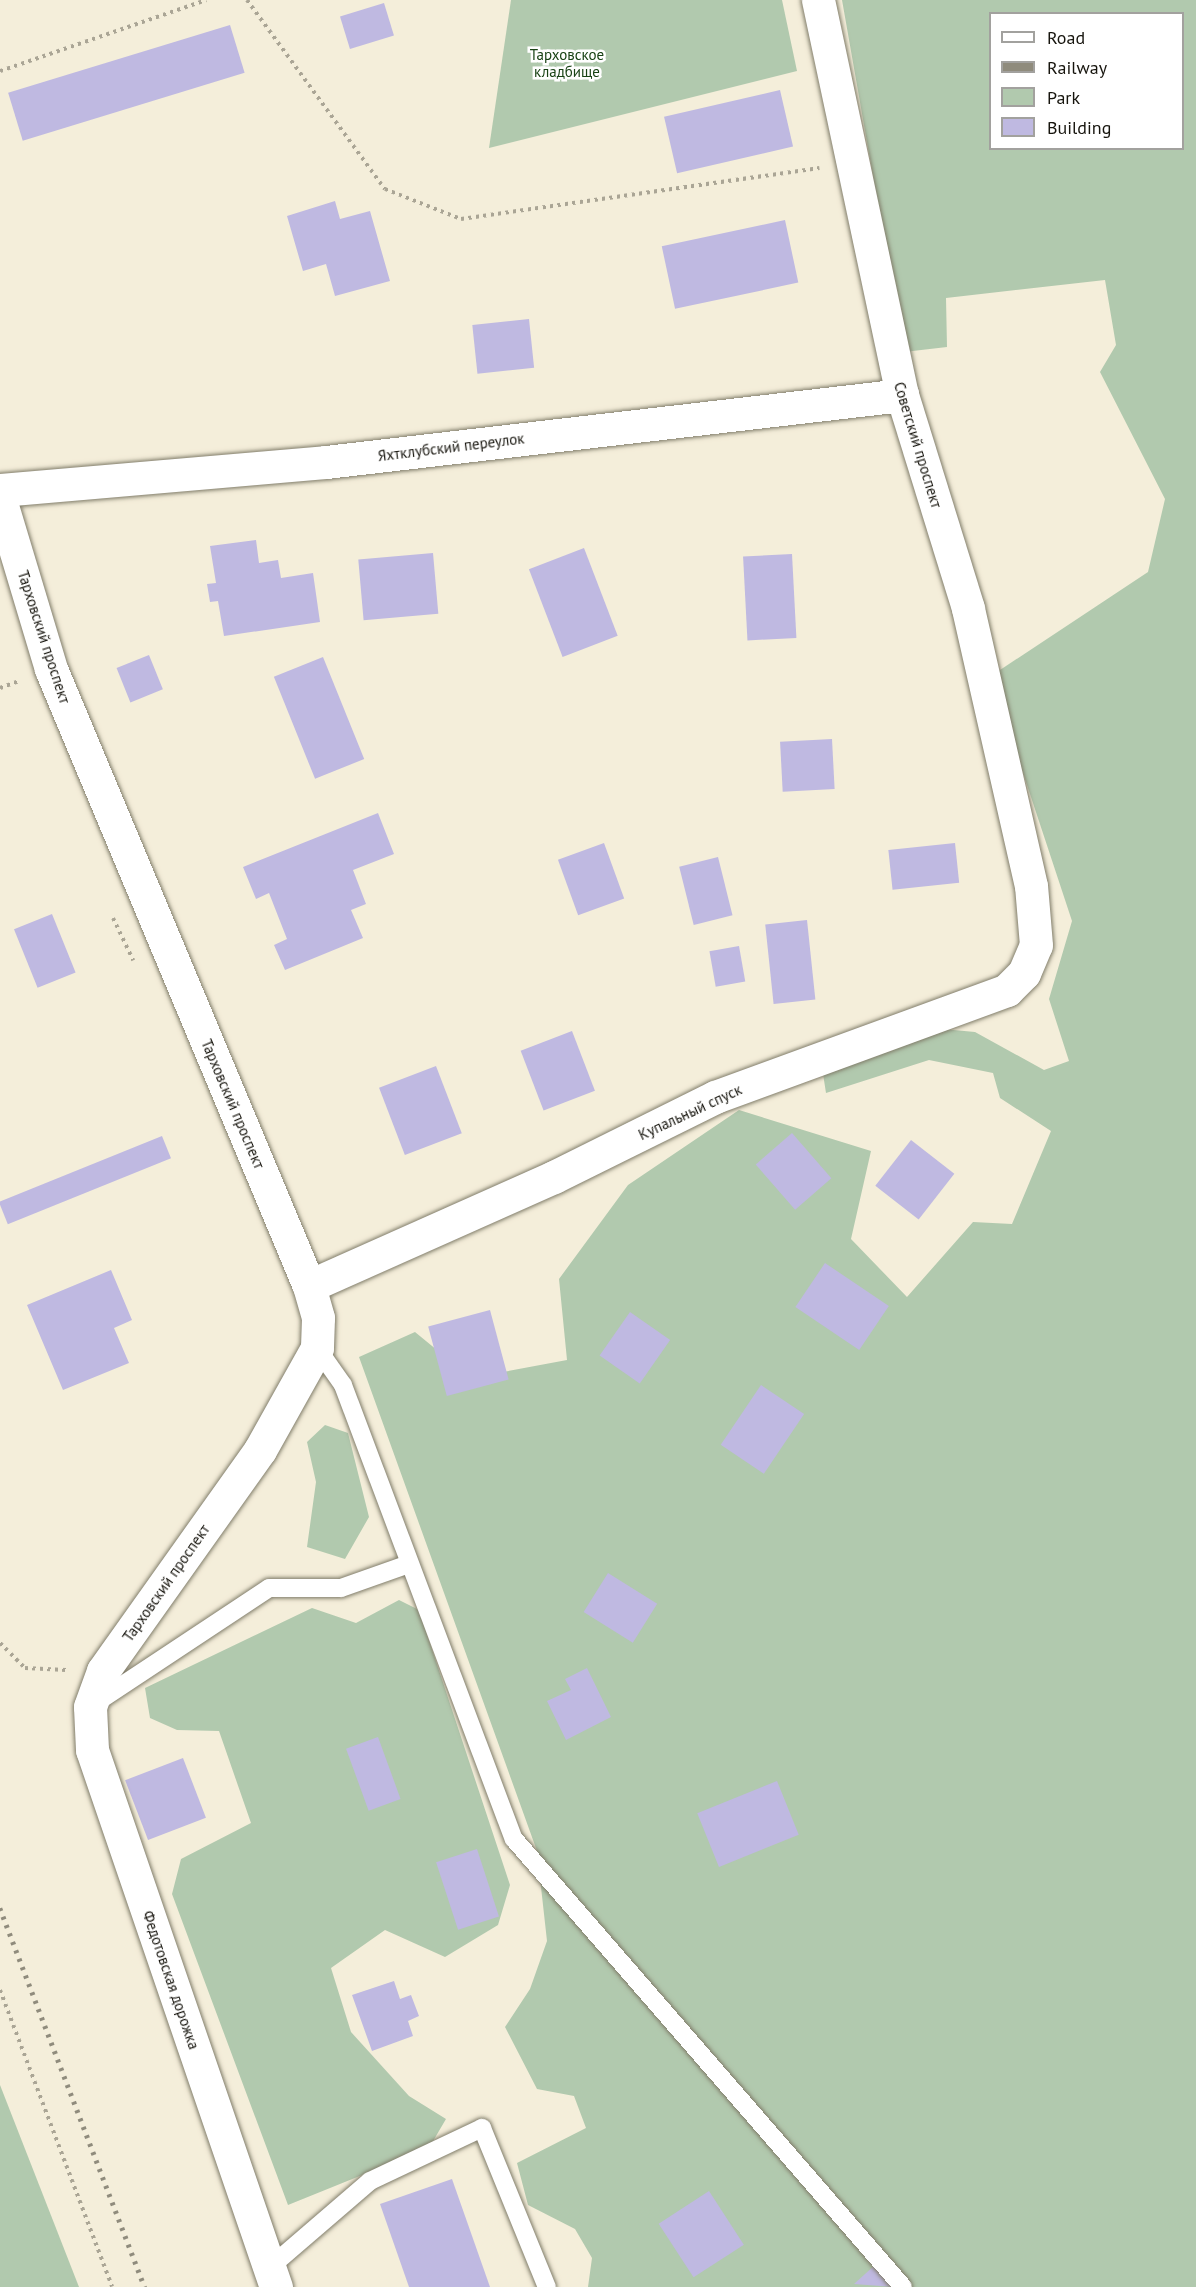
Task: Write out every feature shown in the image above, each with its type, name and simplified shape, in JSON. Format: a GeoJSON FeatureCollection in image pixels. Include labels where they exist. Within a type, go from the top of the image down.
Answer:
{"type":"FeatureCollection","features":[{"type":"Feature","properties":{"kind":"street","name":"Советский проспект"},"geometry":{"type":"LineString","coordinates":[[818,0],[902,395],[968,608],[1031,886]]}},
{"type":"Feature","properties":{"kind":"street","name":"Яхтклубский переулок"},"geometry":{"type":"LineString","coordinates":[[0,490],[326,462],[902,395]]}},
{"type":"Feature","properties":{"kind":"street","name":"Тарховский проспект"},"geometry":{"type":"LineString","coordinates":[[0,499],[51,669],[309,1286],[318,1318],[317,1348],[260,1449],[103,1671]]}},
{"type":"Feature","properties":{"kind":"street","name":"Купальный спуск"},"geometry":{"type":"LineString","coordinates":[[309,1286],[554,1177],[716,1097],[1007,990],[1024,973],[1036,945],[1031,886]]}},
{"type":"Feature","properties":{"kind":"street","name":"Федотовская дорожка"},"geometry":{"type":"LineString","coordinates":[[103,1671],[90,1707],[92,1750],[273,2278]]}},
{"type":"Feature","properties":{"kind":"lane"},"geometry":{"type":"LineString","coordinates":[[317,1348],[343,1385],[514,1839],[903,2287]]}},
{"type":"Feature","properties":{"kind":"lane"},"geometry":{"type":"LineString","coordinates":[[90,1707],[269,1587],[341,1587],[409,1564]]}},
{"type":"Feature","properties":{"kind":"lane"},"geometry":{"type":"LineString","coordinates":[[273,2278],[370,2181],[482,2128],[547,2287]]}},
{"type":"Feature","properties":{"kind":"path"},"geometry":{"type":"LineString","coordinates":[[0,70],[206,0]]}},
{"type":"Feature","properties":{"kind":"path"},"geometry":{"type":"LineString","coordinates":[[248,0],[385,189],[461,219],[851,163]]}},
{"type":"Feature","properties":{"kind":"path"},"geometry":{"type":"LineString","coordinates":[[0,1642],[25,1668],[103,1671]]}},
{"type":"Feature","properties":{"kind":"path"},"geometry":{"type":"LineString","coordinates":[[0,1990],[112,2287]]}},
{"type":"Feature","properties":{"kind":"green space","name":"Тарховское кладбище"},"geometry":{"type":"Polygon","coordinates":[[[511,0],[782,0],[797,71],[489,148],[511,0]]]}},
{"type":"Feature","properties":{"kind":"green space"},"geometry":{"type":"Polygon","coordinates":[[[842,0],[1196,0],[1196,2287],[588,2287],[592,2258],[575,2229],[528,2205],[517,2163],[586,2128],[574,2096],[537,2089],[505,2027],[530,1989],[547,1941],[537,1851],[359,1357],[415,1332],[471,1378],[567,1360],[559,1279],[628,1185],[739,1110],[871,1151],[851,1239],[907,1297],[973,1222],[1012,1224],[1051,1131],[1000,1098],[993,1073],[929,1060],[826,1093],[821,1061],[921,1027],[975,1032],[1044,1070],[1069,1061],[1049,999],[1072,921],[991,676],[1148,572],[1165,499],[1100,372],[1116,345],[1105,280],[946,298],[947,347],[904,352],[842,0]]]}},
{"type":"Feature","properties":{"kind":"green space"},"geometry":{"type":"Polygon","coordinates":[[[325,1425],[348,1433],[369,1517],[345,1559],[307,1547],[316,1482],[307,1442],[325,1425]]]}},
{"type":"Feature","properties":{"kind":"green space"},"geometry":{"type":"Polygon","coordinates":[[[399,1600],[419,1610],[510,1885],[498,1925],[445,1957],[385,1930],[331,1968],[351,2032],[409,2096],[446,2119],[429,2148],[288,2205],[172,1894],[181,1859],[251,1823],[219,1731],[177,1730],[150,1718],[145,1688],[312,1608],[356,1623],[399,1600]]]}},
{"type":"Feature","properties":{"kind":"green space"},"geometry":{"type":"Polygon","coordinates":[[[0,2085],[79,2287],[0,2287],[0,2085]]]}},
{"type":"Feature","properties":{"kind":"building"},"geometry":{"type":"Polygon","coordinates":[[[384,3],[394,36],[350,49],[340,16],[384,3]]]}},
{"type":"Feature","properties":{"kind":"building"},"geometry":{"type":"Polygon","coordinates":[[[230,25],[245,73],[23,141],[8,93],[230,25]]]}},
{"type":"Feature","properties":{"kind":"building"},"geometry":{"type":"Polygon","coordinates":[[[780,90],[793,147],[677,173],[664,117],[780,90]]]}},
{"type":"Feature","properties":{"kind":"building"},"geometry":{"type":"Polygon","coordinates":[[[335,201],[340,219],[370,211],[390,281],[335,296],[326,264],[303,271],[287,216],[335,201]]]}},
{"type":"Feature","properties":{"kind":"building"},"geometry":{"type":"Polygon","coordinates":[[[785,220],[798,283],[675,309],[662,246],[785,220]]]}},
{"type":"Feature","properties":{"kind":"building"},"geometry":{"type":"Polygon","coordinates":[[[529,319],[534,368],[477,374],[472,325],[529,319]]]}},
{"type":"Feature","properties":{"kind":"building"},"geometry":{"type":"Polygon","coordinates":[[[256,540],[259,563],[278,560],[281,578],[313,573],[320,622],[224,636],[218,601],[210,602],[207,584],[216,583],[210,546],[256,540]]]}},
{"type":"Feature","properties":{"kind":"building"},"geometry":{"type":"Polygon","coordinates":[[[584,548],[618,636],[563,657],[529,569],[584,548]]]}},
{"type":"Feature","properties":{"kind":"building"},"geometry":{"type":"Polygon","coordinates":[[[433,553],[438,614],[364,620],[358,560],[433,553]]]}},
{"type":"Feature","properties":{"kind":"building"},"geometry":{"type":"Polygon","coordinates":[[[792,554],[796,638],[747,640],[743,557],[792,554]]]}},
{"type":"Feature","properties":{"kind":"building"},"geometry":{"type":"Polygon","coordinates":[[[149,655],[163,689],[130,702],[117,668],[149,655]]]}},
{"type":"Feature","properties":{"kind":"building"},"geometry":{"type":"Polygon","coordinates":[[[323,657],[364,759],[315,779],[274,677],[323,657]]]}},
{"type":"Feature","properties":{"kind":"building"},"geometry":{"type":"Polygon","coordinates":[[[832,739],[835,789],[783,792],[780,742],[832,739]]]}},
{"type":"Feature","properties":{"kind":"building"},"geometry":{"type":"Polygon","coordinates":[[[378,813],[394,854],[353,870],[366,904],[351,910],[363,938],[285,970],[274,945],[287,939],[269,893],[256,899],[243,867],[378,813]]]}},
{"type":"Feature","properties":{"kind":"building"},"geometry":{"type":"Polygon","coordinates":[[[604,843],[624,898],[578,915],[558,860],[604,843]]]}},
{"type":"Feature","properties":{"kind":"building"},"geometry":{"type":"Polygon","coordinates":[[[955,843],[959,883],[893,890],[888,850],[955,843]]]}},
{"type":"Feature","properties":{"kind":"building"},"geometry":{"type":"Polygon","coordinates":[[[718,857],[733,915],[694,925],[679,867],[718,857]]]}},
{"type":"Feature","properties":{"kind":"building"},"geometry":{"type":"Polygon","coordinates":[[[52,914],[76,972],[38,988],[14,929],[52,914]]]}},
{"type":"Feature","properties":{"kind":"building"},"geometry":{"type":"Polygon","coordinates":[[[807,920],[815,1000],[774,1004],[765,924],[807,920]]]}},
{"type":"Feature","properties":{"kind":"building"},"geometry":{"type":"Polygon","coordinates":[[[739,946],[745,981],[716,987],[709,951],[739,946]]]}},
{"type":"Feature","properties":{"kind":"building"},"geometry":{"type":"Polygon","coordinates":[[[572,1031],[595,1091],[544,1110],[521,1051],[572,1031]]]}},
{"type":"Feature","properties":{"kind":"building"},"geometry":{"type":"Polygon","coordinates":[[[436,1066],[462,1133],[405,1155],[379,1088],[436,1066]]]}},
{"type":"Feature","properties":{"kind":"building"},"geometry":{"type":"Polygon","coordinates":[[[792,1133],[831,1178],[795,1210],[756,1164],[792,1133]]]}},
{"type":"Feature","properties":{"kind":"building"},"geometry":{"type":"Polygon","coordinates":[[[162,1136],[171,1158],[8,1224],[0,1201],[162,1136]]]}},
{"type":"Feature","properties":{"kind":"building"},"geometry":{"type":"Polygon","coordinates":[[[911,1140],[954,1174],[919,1220],[875,1186],[911,1140]]]}},
{"type":"Feature","properties":{"kind":"building"},"geometry":{"type":"Polygon","coordinates":[[[825,1263],[889,1306],[859,1350],[795,1307],[825,1263]]]}},
{"type":"Feature","properties":{"kind":"building"},"geometry":{"type":"Polygon","coordinates":[[[111,1270],[132,1320],[114,1328],[129,1363],[63,1390],[27,1305],[111,1270]]]}},
{"type":"Feature","properties":{"kind":"building"},"geometry":{"type":"Polygon","coordinates":[[[490,1310],[509,1380],[447,1396],[428,1327],[490,1310]]]}},
{"type":"Feature","properties":{"kind":"building"},"geometry":{"type":"Polygon","coordinates":[[[630,1312],[670,1340],[640,1384],[600,1355],[630,1312]]]}},
{"type":"Feature","properties":{"kind":"building"},"geometry":{"type":"Polygon","coordinates":[[[761,1385],[804,1414],[764,1474],[721,1445],[761,1385]]]}},
{"type":"Feature","properties":{"kind":"building"},"geometry":{"type":"Polygon","coordinates":[[[608,1573],[657,1604],[633,1643],[584,1612],[608,1573]]]}},
{"type":"Feature","properties":{"kind":"building"},"geometry":{"type":"Polygon","coordinates":[[[587,1668],[611,1717],[566,1740],[547,1701],[571,1690],[565,1679],[587,1668]]]}},
{"type":"Feature","properties":{"kind":"building"},"geometry":{"type":"Polygon","coordinates":[[[378,1737],[401,1799],[369,1811],[346,1749],[378,1737]]]}},
{"type":"Feature","properties":{"kind":"building"},"geometry":{"type":"Polygon","coordinates":[[[183,1758],[206,1818],[148,1840],[125,1780],[183,1758]]]}},
{"type":"Feature","properties":{"kind":"building"},"geometry":{"type":"Polygon","coordinates":[[[777,1781],[799,1835],[719,1867],[697,1813],[777,1781]]]}},
{"type":"Feature","properties":{"kind":"building"},"geometry":{"type":"Polygon","coordinates":[[[477,1849],[499,1917],[458,1930],[436,1862],[477,1849]]]}},
{"type":"Feature","properties":{"kind":"building"},"geometry":{"type":"Polygon","coordinates":[[[394,1981],[400,1999],[411,1995],[419,2016],[408,2021],[413,2036],[372,2051],[352,1995],[394,1981]]]}},
{"type":"Feature","properties":{"kind":"building"},"geometry":{"type":"Polygon","coordinates":[[[452,2179],[490,2287],[409,2287],[380,2204],[452,2179]]]}},
{"type":"Feature","properties":{"kind":"building"},"geometry":{"type":"Polygon","coordinates":[[[709,2191],[744,2245],[694,2277],[659,2224],[709,2191]]]}},
{"type":"Feature","properties":{"kind":"building"},"geometry":{"type":"Polygon","coordinates":[[[875,2265],[894,2287],[854,2284],[875,2265]]]}},
{"type":"Feature","properties":{"kind":"railway"},"geometry":{"type":"LineString","coordinates":[[0,1908],[145,2287]]}}]}
